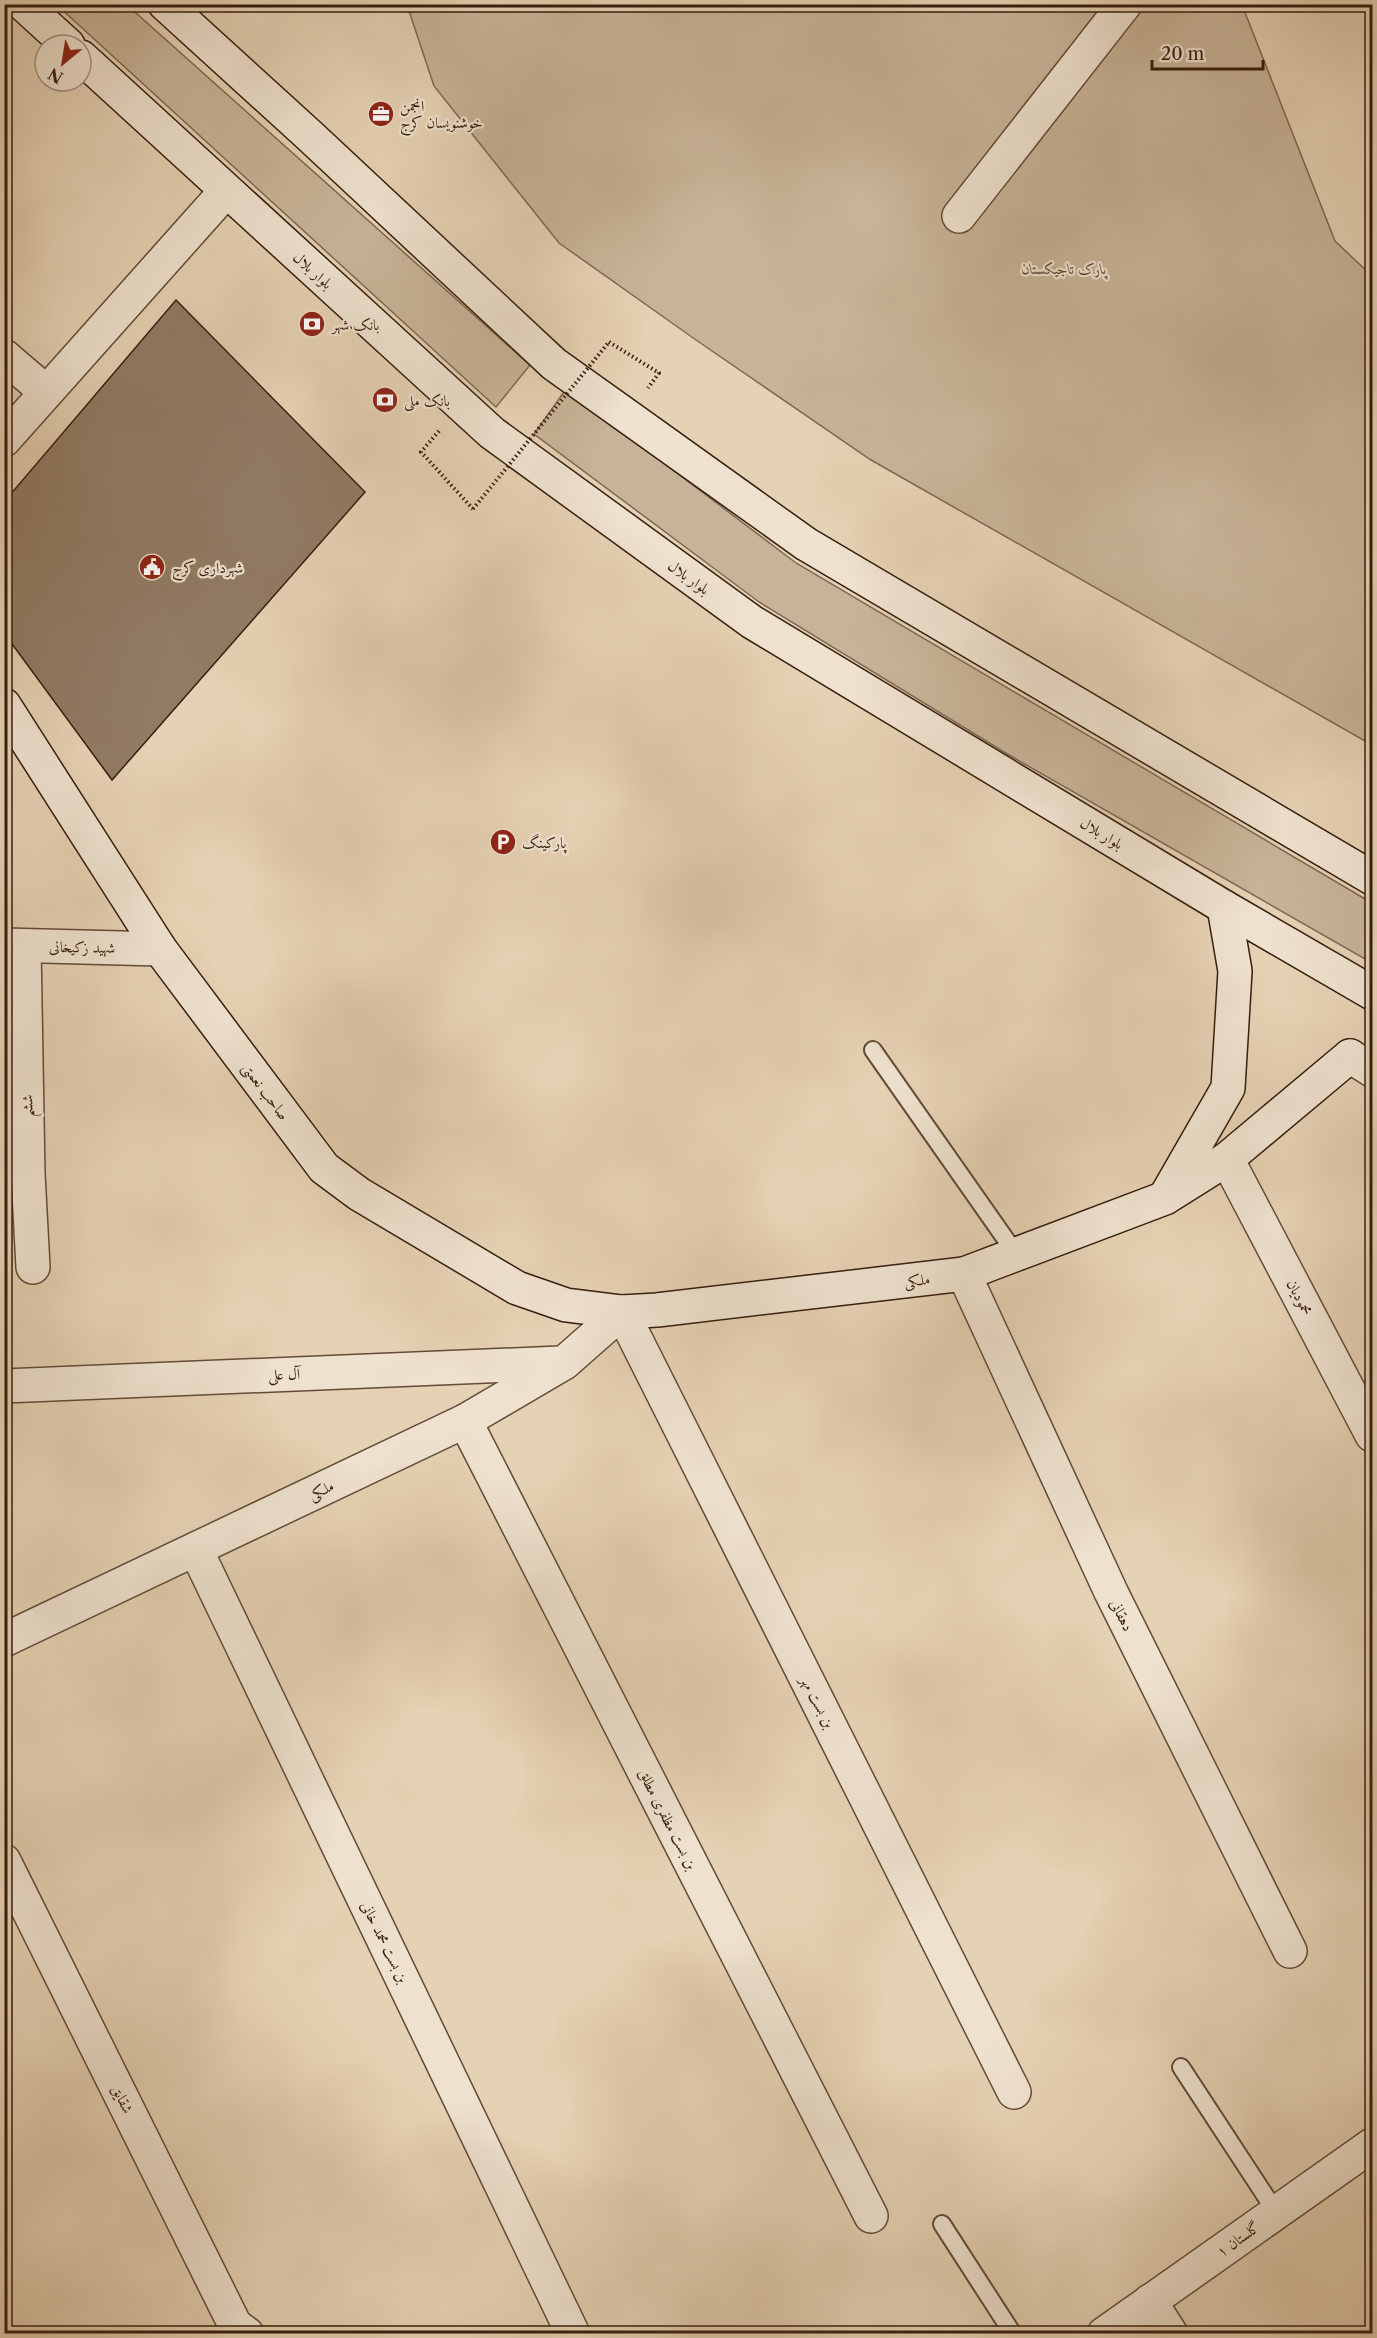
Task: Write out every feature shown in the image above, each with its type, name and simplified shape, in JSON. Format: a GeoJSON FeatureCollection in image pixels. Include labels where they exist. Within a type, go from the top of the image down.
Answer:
{"type":"FeatureCollection","features":[{"type":"Feature","properties":{"kind":"street"},"geometry":{"type":"LineString","coordinates":[[23,4],[55,33]]}},
{"type":"Feature","properties":{"kind":"street"},"geometry":{"type":"LineString","coordinates":[[165,4],[554,364],[806,544],[1372,878]]}},
{"type":"Feature","properties":{"kind":"street"},"geometry":{"type":"LineString","coordinates":[[959,216],[1125,4]]}},
{"type":"Feature","properties":{"kind":"street","name":"بلوار بلال"},"geometry":{"type":"LineString","coordinates":[[93,68],[492,433],[752,622],[1224,907],[1372,993]]}},
{"type":"Feature","properties":{"kind":"street"},"geometry":{"type":"LineString","coordinates":[[4,440],[226,190]]}},
{"type":"Feature","properties":{"kind":"street"},"geometry":{"type":"LineString","coordinates":[[4,356],[46,392]]}},
{"type":"Feature","properties":{"kind":"street","name":"صاحب نعمتی"},"geometry":{"type":"LineString","coordinates":[[4,705],[160,949],[324,1168],[359,1194],[516,1288],[566,1305],[622,1312],[657,1310]]}},
{"type":"Feature","properties":{"kind":"street"},"geometry":{"type":"LineString","coordinates":[[1165,1198],[1228,1088],[1235,971],[1224,907]]}},
{"type":"Feature","properties":{"kind":"street","name":"شهید زکیخانی"},"geometry":{"type":"LineString","coordinates":[[14,946],[160,949]]}},
{"type":"Feature","properties":{"kind":"street","name":"ششم"},"geometry":{"type":"LineString","coordinates":[[14,946],[33,1267]]}},
{"type":"Feature","properties":{"kind":"street","name":"ملکی"},"geometry":{"type":"LineString","coordinates":[[657,1310],[964,1274],[1165,1198],[1227,1159],[1361,1063]]}},
{"type":"Feature","properties":{"kind":"street","name":"محمودیان"},"geometry":{"type":"LineString","coordinates":[[1227,1159],[1372,1435]]}},
{"type":"Feature","properties":{"kind":"street","name":"دهقانی"},"geometry":{"type":"LineString","coordinates":[[964,1274],[1111,1592],[1290,1951]]}},
{"type":"Feature","properties":{"kind":"street","name":"ملکی"},"geometry":{"type":"LineString","coordinates":[[4,1640],[465,1421],[564,1363],[622,1312]]}},
{"type":"Feature","properties":{"kind":"street","name":"بن بست مهر"},"geometry":{"type":"LineString","coordinates":[[622,1312],[1014,2092]]}},
{"type":"Feature","properties":{"kind":"street","name":"آل علی"},"geometry":{"type":"LineString","coordinates":[[4,1386],[564,1363]]}},
{"type":"Feature","properties":{"kind":"street","name":"بن بست مظفری مطلق"},"geometry":{"type":"LineString","coordinates":[[465,1421],[872,2216]]}},
{"type":"Feature","properties":{"kind":"street","name":"بن بست محمد خانی"},"geometry":{"type":"LineString","coordinates":[[196,1550],[573,2334]]}},
{"type":"Feature","properties":{"kind":"street","name":"شقایق"},"geometry":{"type":"LineString","coordinates":[[4,1861],[235,2325],[247,2334]]}},
{"type":"Feature","properties":{"kind":"street","name":"گلستان ۱"},"geometry":{"type":"LineString","coordinates":[[1104,2334],[1372,2145]]}},
{"type":"Feature","properties":{"kind":"street"},"geometry":{"type":"LineString","coordinates":[[1150,2301],[1171,2334]]}},
{"type":"Feature","properties":{"kind":"lane"},"geometry":{"type":"LineString","coordinates":[[873,1050],[1016,1254]]}},
{"type":"Feature","properties":{"kind":"lane"},"geometry":{"type":"LineString","coordinates":[[1181,2067],[1276,2212]]}},
{"type":"Feature","properties":{"kind":"lane"},"geometry":{"type":"LineString","coordinates":[[942,2224],[1013,2334]]}},
{"type":"Feature","properties":{"kind":"path"},"geometry":{"type":"LineString","coordinates":[[421,452],[473,509],[609,342],[660,373]]}},
{"type":"Feature","properties":{"kind":"green space"},"geometry":{"type":"Polygon","coordinates":[[[57,5],[127,5],[530,365],[496,407],[93,38],[93,33],[88,33],[57,5]]]}},
{"type":"Feature","properties":{"kind":"green space","name":"پارک تاجیکستان"},"geometry":{"type":"Polygon","coordinates":[[[407,5],[1242,5],[1335,241],[1372,276],[1372,745],[871,460],[559,243],[434,86],[407,5]]]}},
{"type":"Feature","properties":{"kind":"green space"},"geometry":{"type":"Polygon","coordinates":[[[566,389],[796,563],[1372,903],[1372,963],[1009,755],[759,602],[534,434],[566,389]]]}},
{"type":"Feature","properties":{"kind":"building","name":"شهرداری کرج"},"geometry":{"type":"Polygon","coordinates":[[[176,300],[365,492],[112,780],[4,633],[4,502],[176,300]]]}},
{"type":"Feature","properties":{"kind":"place","name":"انجمن خوشنویسان کرج"},"geometry":{"type":"Point","coordinates":[381,114]}},
{"type":"Feature","properties":{"kind":"place","name":"بانک شهر"},"geometry":{"type":"Point","coordinates":[312,324]}},
{"type":"Feature","properties":{"kind":"place","name":"بانک ملی"},"geometry":{"type":"Point","coordinates":[385,400]}},
{"type":"Feature","properties":{"kind":"place","name":"شهرداری کرج"},"geometry":{"type":"Point","coordinates":[152,567]}},
{"type":"Feature","properties":{"kind":"place","name":"پارکینگ"},"geometry":{"type":"Point","coordinates":[503,842]}}]}
